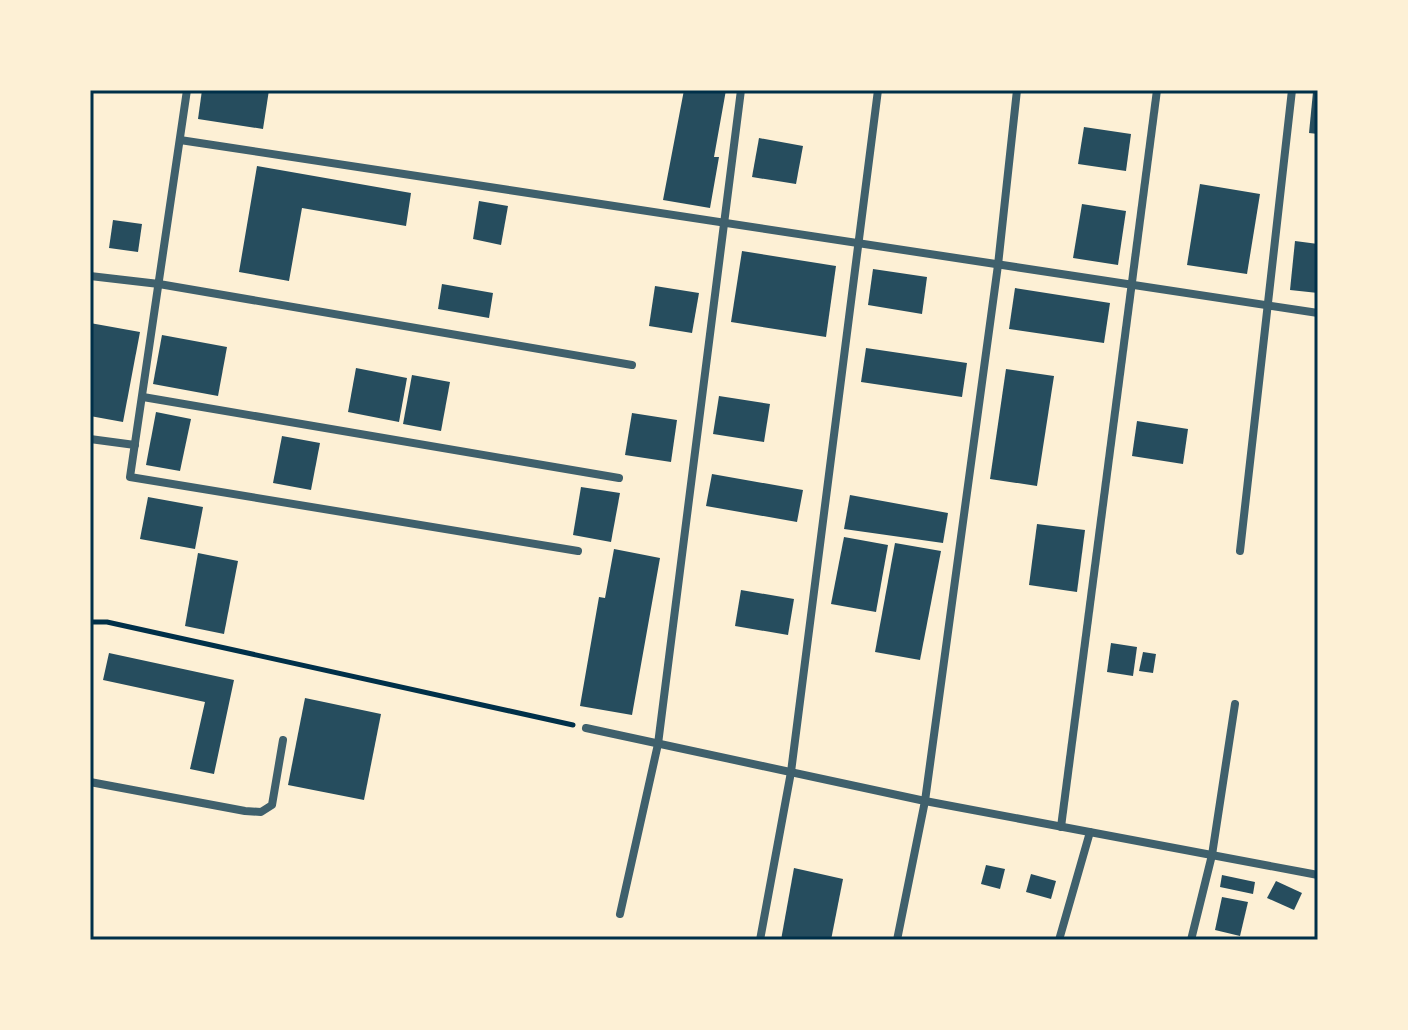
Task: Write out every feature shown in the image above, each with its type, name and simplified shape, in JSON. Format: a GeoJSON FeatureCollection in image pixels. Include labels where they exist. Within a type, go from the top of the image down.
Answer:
{"type":"FeatureCollection","features":[{"type":"Feature","properties":{"kind":"street"},"geometry":{"type":"LineString","coordinates":[[187,90],[130,477],[578,551]]}},
{"type":"Feature","properties":{"kind":"street"},"geometry":{"type":"LineString","coordinates":[[620,914],[658,744],[741,90]]}},
{"type":"Feature","properties":{"kind":"street"},"geometry":{"type":"LineString","coordinates":[[760,940],[791,772],[878,90]]}},
{"type":"Feature","properties":{"kind":"street"},"geometry":{"type":"LineString","coordinates":[[897,940],[925,801],[998,265],[1017,90]]}},
{"type":"Feature","properties":{"kind":"street"},"geometry":{"type":"LineString","coordinates":[[1061,827],[1157,90]]}},
{"type":"Feature","properties":{"kind":"street"},"geometry":{"type":"LineString","coordinates":[[1240,551],[1292,90]]}},
{"type":"Feature","properties":{"kind":"street"},"geometry":{"type":"LineString","coordinates":[[180,140],[1318,313]]}},
{"type":"Feature","properties":{"kind":"street"},"geometry":{"type":"LineString","coordinates":[[90,276],[159,284],[632,365]]}},
{"type":"Feature","properties":{"kind":"street"},"geometry":{"type":"LineString","coordinates":[[143,397],[619,478]]}},
{"type":"Feature","properties":{"kind":"street"},"geometry":{"type":"LineString","coordinates":[[90,439],[135,445]]}},
{"type":"Feature","properties":{"kind":"street"},"geometry":{"type":"LineString","coordinates":[[1191,940],[1212,855],[1235,704]]}},
{"type":"Feature","properties":{"kind":"street"},"geometry":{"type":"LineString","coordinates":[[586,728],[925,801],[1318,875]]}},
{"type":"Feature","properties":{"kind":"street"},"geometry":{"type":"LineString","coordinates":[[90,782],[261,812],[272,805],[283,740]]}},
{"type":"Feature","properties":{"kind":"street"},"geometry":{"type":"LineString","coordinates":[[1059,940],[1090,832]]}},
{"type":"Feature","properties":{"kind":"path"},"geometry":{"type":"LineString","coordinates":[[90,622],[107,622],[586,728]]}},
{"type":"Feature","properties":{"kind":"building"},"geometry":{"type":"Polygon","coordinates":[[[202,90],[269,90],[263,129],[198,119],[202,90]]]}},
{"type":"Feature","properties":{"kind":"building"},"geometry":{"type":"Polygon","coordinates":[[[684,90],[726,90],[714,157],[719,157],[710,208],[663,200],[684,90]]]}},
{"type":"Feature","properties":{"kind":"building"},"geometry":{"type":"Polygon","coordinates":[[[1313,92],[1318,92],[1318,134],[1309,133],[1313,92]]]}},
{"type":"Feature","properties":{"kind":"building"},"geometry":{"type":"Polygon","coordinates":[[[1084,127],[1131,134],[1126,171],[1078,164],[1084,127]]]}},
{"type":"Feature","properties":{"kind":"building"},"geometry":{"type":"Polygon","coordinates":[[[759,138],[803,146],[796,184],[752,177],[759,138]]]}},
{"type":"Feature","properties":{"kind":"building"},"geometry":{"type":"Polygon","coordinates":[[[257,166],[411,193],[406,226],[302,208],[289,281],[239,272],[257,166]]]}},
{"type":"Feature","properties":{"kind":"building"},"geometry":{"type":"Polygon","coordinates":[[[1200,184],[1260,194],[1247,274],[1187,265],[1200,184]]]}},
{"type":"Feature","properties":{"kind":"building"},"geometry":{"type":"Polygon","coordinates":[[[479,201],[508,206],[501,245],[473,239],[479,201]]]}},
{"type":"Feature","properties":{"kind":"building"},"geometry":{"type":"Polygon","coordinates":[[[1082,204],[1126,211],[1118,265],[1073,258],[1082,204]]]}},
{"type":"Feature","properties":{"kind":"building"},"geometry":{"type":"Polygon","coordinates":[[[113,220],[142,224],[138,252],[109,248],[113,220]]]}},
{"type":"Feature","properties":{"kind":"building"},"geometry":{"type":"Polygon","coordinates":[[[1295,241],[1318,244],[1318,293],[1290,290],[1295,241]]]}},
{"type":"Feature","properties":{"kind":"building"},"geometry":{"type":"Polygon","coordinates":[[[742,251],[836,266],[826,337],[731,322],[742,251]]]}},
{"type":"Feature","properties":{"kind":"building"},"geometry":{"type":"Polygon","coordinates":[[[873,269],[927,277],[922,314],[868,305],[873,269]]]}},
{"type":"Feature","properties":{"kind":"building"},"geometry":{"type":"Polygon","coordinates":[[[442,284],[493,293],[489,318],[438,309],[442,284]]]}},
{"type":"Feature","properties":{"kind":"building"},"geometry":{"type":"Polygon","coordinates":[[[655,286],[699,293],[692,333],[649,326],[655,286]]]}},
{"type":"Feature","properties":{"kind":"building"},"geometry":{"type":"Polygon","coordinates":[[[1015,288],[1110,303],[1104,343],[1009,329],[1015,288]]]}},
{"type":"Feature","properties":{"kind":"building"},"geometry":{"type":"Polygon","coordinates":[[[90,323],[140,332],[123,422],[90,416],[90,323]]]}},
{"type":"Feature","properties":{"kind":"building"},"geometry":{"type":"Polygon","coordinates":[[[162,335],[227,347],[218,396],[153,384],[162,335]]]}},
{"type":"Feature","properties":{"kind":"building"},"geometry":{"type":"Polygon","coordinates":[[[866,348],[967,363],[962,397],[861,382],[866,348]]]}},
{"type":"Feature","properties":{"kind":"building"},"geometry":{"type":"Polygon","coordinates":[[[356,368],[407,378],[399,422],[348,412],[356,368]]]}},
{"type":"Feature","properties":{"kind":"building"},"geometry":{"type":"Polygon","coordinates":[[[1006,369],[1054,376],[1037,486],[990,479],[1006,369]]]}},
{"type":"Feature","properties":{"kind":"building"},"geometry":{"type":"Polygon","coordinates":[[[412,375],[450,382],[441,431],[403,424],[412,375]]]}},
{"type":"Feature","properties":{"kind":"building"},"geometry":{"type":"Polygon","coordinates":[[[719,396],[770,404],[764,442],[713,434],[719,396]]]}},
{"type":"Feature","properties":{"kind":"building"},"geometry":{"type":"Polygon","coordinates":[[[156,412],[191,419],[180,471],[146,465],[156,412]]]}},
{"type":"Feature","properties":{"kind":"building"},"geometry":{"type":"Polygon","coordinates":[[[632,413],[677,420],[671,462],[625,455],[632,413]]]}},
{"type":"Feature","properties":{"kind":"building"},"geometry":{"type":"Polygon","coordinates":[[[1137,421],[1188,429],[1183,464],[1132,456],[1137,421]]]}},
{"type":"Feature","properties":{"kind":"building"},"geometry":{"type":"Polygon","coordinates":[[[282,436],[320,443],[311,490],[273,483],[282,436]]]}},
{"type":"Feature","properties":{"kind":"building"},"geometry":{"type":"Polygon","coordinates":[[[712,474],[803,490],[797,522],[706,506],[712,474]]]}},
{"type":"Feature","properties":{"kind":"building"},"geometry":{"type":"Polygon","coordinates":[[[581,487],[620,493],[611,542],[573,535],[581,487]]]}},
{"type":"Feature","properties":{"kind":"building"},"geometry":{"type":"Polygon","coordinates":[[[850,495],[948,513],[943,543],[844,529],[850,495]]]}},
{"type":"Feature","properties":{"kind":"building"},"geometry":{"type":"Polygon","coordinates":[[[148,497],[203,507],[195,549],[140,539],[148,497]]]}},
{"type":"Feature","properties":{"kind":"building"},"geometry":{"type":"Polygon","coordinates":[[[1037,524],[1085,530],[1077,592],[1029,585],[1037,524]]]}},
{"type":"Feature","properties":{"kind":"building"},"geometry":{"type":"Polygon","coordinates":[[[844,537],[888,545],[876,612],[831,604],[844,537]]]}},
{"type":"Feature","properties":{"kind":"building"},"geometry":{"type":"Polygon","coordinates":[[[895,543],[941,551],[920,660],[875,652],[895,543]]]}},
{"type":"Feature","properties":{"kind":"building"},"geometry":{"type":"Polygon","coordinates":[[[614,549],[660,558],[632,715],[580,706],[599,597],[605,598],[614,549]]]}},
{"type":"Feature","properties":{"kind":"building"},"geometry":{"type":"Polygon","coordinates":[[[198,553],[238,561],[224,634],[185,626],[198,553]]]}},
{"type":"Feature","properties":{"kind":"building"},"geometry":{"type":"Polygon","coordinates":[[[741,590],[794,599],[788,635],[735,626],[741,590]]]}},
{"type":"Feature","properties":{"kind":"building"},"geometry":{"type":"Polygon","coordinates":[[[1111,643],[1137,647],[1133,676],[1107,672],[1111,643]]]}},
{"type":"Feature","properties":{"kind":"building"},"geometry":{"type":"Polygon","coordinates":[[[1143,652],[1156,654],[1153,673],[1139,671],[1143,652]]]}},
{"type":"Feature","properties":{"kind":"building"},"geometry":{"type":"Polygon","coordinates":[[[109,653],[234,680],[214,774],[190,769],[205,702],[103,680],[109,653]]]}},
{"type":"Feature","properties":{"kind":"building"},"geometry":{"type":"Polygon","coordinates":[[[305,698],[381,714],[364,800],[288,785],[305,698]]]}},
{"type":"Feature","properties":{"kind":"building"},"geometry":{"type":"Polygon","coordinates":[[[986,865],[1005,869],[1000,889],[981,884],[986,865]]]}},
{"type":"Feature","properties":{"kind":"building"},"geometry":{"type":"Polygon","coordinates":[[[794,868],[843,879],[831,940],[781,940],[794,868]]]}},
{"type":"Feature","properties":{"kind":"building"},"geometry":{"type":"Polygon","coordinates":[[[1031,874],[1056,881],[1051,899],[1026,892],[1031,874]]]}},
{"type":"Feature","properties":{"kind":"building"},"geometry":{"type":"Polygon","coordinates":[[[1222,875],[1255,882],[1253,894],[1220,887],[1222,875]]]}},
{"type":"Feature","properties":{"kind":"building"},"geometry":{"type":"Polygon","coordinates":[[[1276,881],[1302,893],[1294,910],[1267,898],[1276,881]]]}},
{"type":"Feature","properties":{"kind":"building"},"geometry":{"type":"Polygon","coordinates":[[[1222,897],[1248,902],[1240,936],[1215,930],[1222,897]]]}}]}
